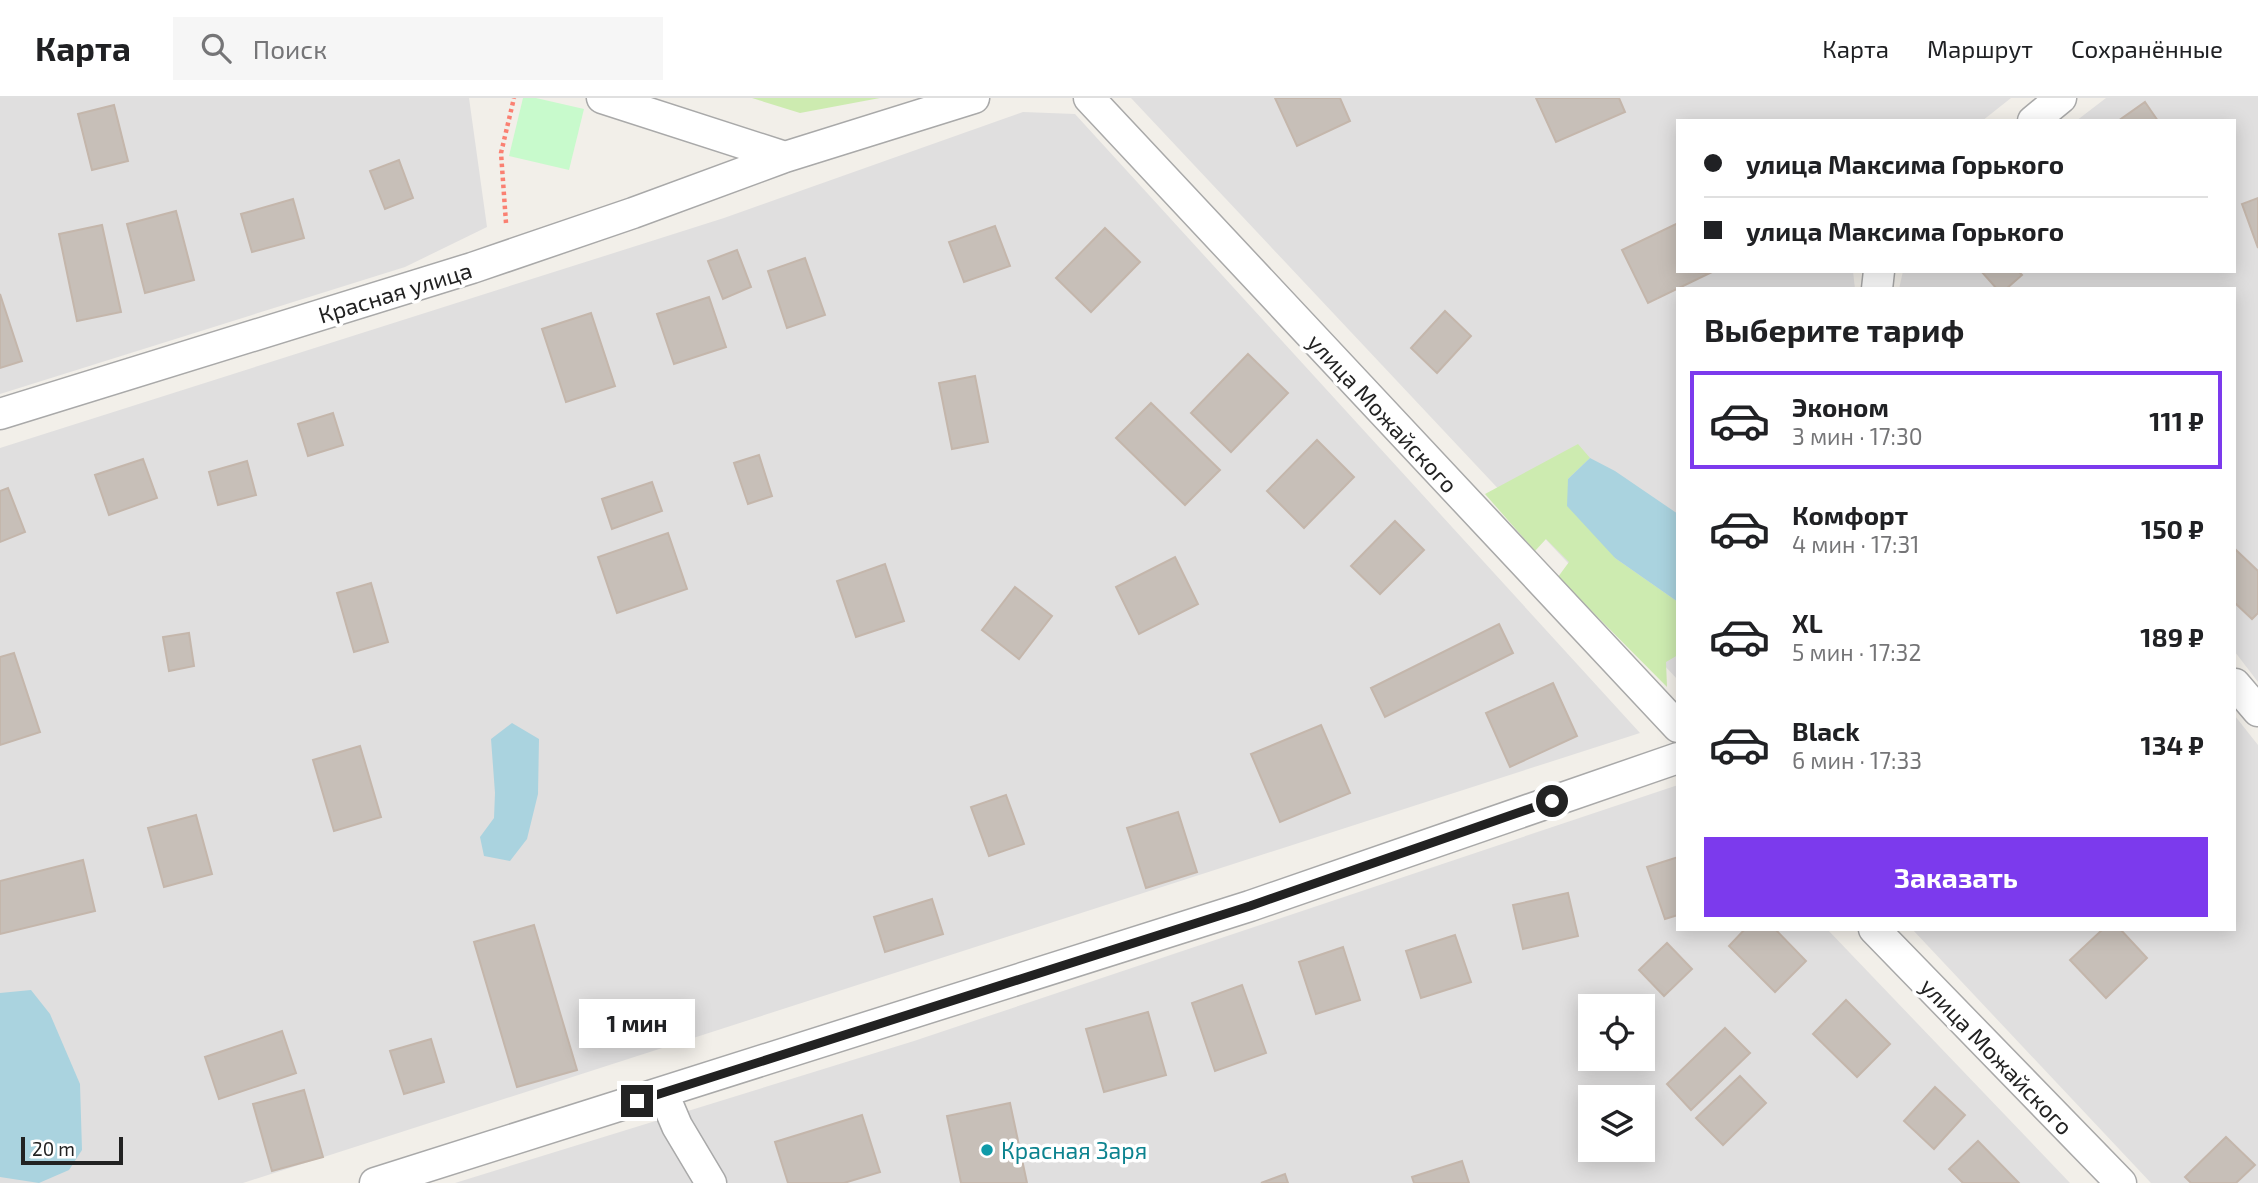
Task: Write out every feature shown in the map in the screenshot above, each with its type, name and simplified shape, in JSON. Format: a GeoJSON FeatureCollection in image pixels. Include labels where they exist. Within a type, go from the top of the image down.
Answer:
{"type":"FeatureCollection","features":[{"type":"Feature","properties":{"kind":"street"},"geometry":{"type":"LineString","coordinates":[[602,98],[785,157]]}},
{"type":"Feature","properties":{"kind":"street","name":"Красная улица"},"geometry":{"type":"LineString","coordinates":[[0,414],[513,254],[633,214],[785,157],[974,98]]}},
{"type":"Feature","properties":{"kind":"street","name":"улица Можайского"},"geometry":{"type":"LineString","coordinates":[[1089,98],[1676,725]]}},
{"type":"Feature","properties":{"kind":"street"},"geometry":{"type":"LineString","coordinates":[[2035,119],[2061,98]]}},
{"type":"Feature","properties":{"kind":"street"},"geometry":{"type":"LineString","coordinates":[[2236,685],[2258,711]]}},
{"type":"Feature","properties":{"kind":"street"},"geometry":{"type":"LineString","coordinates":[[374,1183],[1250,906],[1676,759]]}},
{"type":"Feature","properties":{"kind":"street","name":"улица Можайского"},"geometry":{"type":"LineString","coordinates":[[1876,931],[2121,1183]]}},
{"type":"Feature","properties":{"kind":"street"},"geometry":{"type":"LineString","coordinates":[[663,1093],[677,1126],[711,1183]]}},
{"type":"Feature","properties":{"kind":"path"},"geometry":{"type":"LineString","coordinates":[[513,254],[507,227],[501,153],[514,98]]}},
{"type":"Feature","properties":{"kind":"shaded area"},"geometry":{"type":"Polygon","coordinates":[[[0,98],[469,98],[487,227],[405,267],[0,394],[0,98]]]}},
{"type":"Feature","properties":{"kind":"shaded area"},"geometry":{"type":"Polygon","coordinates":[[[1131,98],[2011,98],[1985,119],[1676,119],[1676,273],[1853,273],[1855,287],[1676,287],[1676,678],[1131,98]]]}},
{"type":"Feature","properties":{"kind":"shaded area"},"geometry":{"type":"Polygon","coordinates":[[[2106,98],[2258,98],[2258,682],[2236,653],[2236,287],[1899,287],[1903,273],[2236,273],[2236,119],[2079,119],[2106,98]]]}},
{"type":"Feature","properties":{"kind":"shaded area"},"geometry":{"type":"Polygon","coordinates":[[[1023,112],[1075,114],[1640,733],[243,1183],[0,1183],[0,448],[724,218],[1023,112]]]}},
{"type":"Feature","properties":{"kind":"shaded area"},"geometry":{"type":"Polygon","coordinates":[[[2236,717],[2258,745],[2258,1183],[2151,1183],[1914,931],[2236,931],[2236,717]]]}},
{"type":"Feature","properties":{"kind":"shaded area"},"geometry":{"type":"Polygon","coordinates":[[[1676,786],[1676,931],[1829,931],[2070,1183],[455,1183],[914,1041],[1676,786]]]}},
{"type":"Feature","properties":{"kind":"green space"},"geometry":{"type":"Polygon","coordinates":[[[523,98],[536,98],[584,109],[569,170],[509,156],[523,98]]]}},
{"type":"Feature","properties":{"kind":"green space"},"geometry":{"type":"Polygon","coordinates":[[[752,98],[880,98],[800,113],[752,98]]]}},
{"type":"Feature","properties":{"kind":"green space"},"geometry":{"type":"Polygon","coordinates":[[[1578,444],[1590,458],[1568,479],[1615,558],[1676,601],[1676,656],[1666,662],[1667,687],[1558,577],[1569,562],[1546,539],[1535,551],[1485,494],[1578,444]]]}},
{"type":"Feature","properties":{"kind":"water"},"geometry":{"type":"Polygon","coordinates":[[[1590,458],[1615,471],[1676,513],[1676,601],[1615,558],[1567,506],[1568,479],[1590,458]]]}},
{"type":"Feature","properties":{"kind":"water"},"geometry":{"type":"Polygon","coordinates":[[[512,723],[539,739],[538,794],[527,839],[510,861],[484,856],[480,837],[494,818],[491,739],[512,723]]]}},
{"type":"Feature","properties":{"kind":"water"},"geometry":{"type":"Polygon","coordinates":[[[31,990],[50,1014],[80,1084],[82,1150],[69,1170],[39,1183],[0,1177],[0,993],[31,990]]]}},
{"type":"Feature","properties":{"kind":"building"},"geometry":{"type":"Polygon","coordinates":[[[1275,98],[1340,98],[1350,121],[1297,146],[1275,98]]]}},
{"type":"Feature","properties":{"kind":"building"},"geometry":{"type":"Polygon","coordinates":[[[1536,98],[1619,98],[1625,112],[1556,142],[1536,98]]]}},
{"type":"Feature","properties":{"kind":"building"},"geometry":{"type":"Polygon","coordinates":[[[2145,102],[2157,119],[2121,119],[2145,102]]]}},
{"type":"Feature","properties":{"kind":"building"},"geometry":{"type":"Polygon","coordinates":[[[114,105],[128,161],[92,170],[78,114],[114,105]]]}},
{"type":"Feature","properties":{"kind":"building"},"geometry":{"type":"Polygon","coordinates":[[[399,160],[413,198],[385,209],[370,171],[399,160]]]}},
{"type":"Feature","properties":{"kind":"building"},"geometry":{"type":"Polygon","coordinates":[[[2258,198],[2258,248],[2242,204],[2258,198]]]}},
{"type":"Feature","properties":{"kind":"building"},"geometry":{"type":"Polygon","coordinates":[[[293,199],[304,238],[252,252],[241,214],[293,199]]]}},
{"type":"Feature","properties":{"kind":"building"},"geometry":{"type":"Polygon","coordinates":[[[176,211],[194,280],[145,293],[127,224],[176,211]]]}},
{"type":"Feature","properties":{"kind":"building"},"geometry":{"type":"Polygon","coordinates":[[[1676,224],[1676,273],[1710,273],[1676,287],[1676,289],[1648,303],[1622,250],[1676,224]]]}},
{"type":"Feature","properties":{"kind":"building"},"geometry":{"type":"Polygon","coordinates":[[[102,225],[121,312],[77,321],[59,234],[102,225]]]}},
{"type":"Feature","properties":{"kind":"building"},"geometry":{"type":"Polygon","coordinates":[[[995,226],[1010,266],[964,282],[949,242],[995,226]]]}},
{"type":"Feature","properties":{"kind":"building"},"geometry":{"type":"Polygon","coordinates":[[[1105,228],[1140,262],[1091,312],[1056,278],[1105,228]]]}},
{"type":"Feature","properties":{"kind":"building"},"geometry":{"type":"Polygon","coordinates":[[[737,250],[751,287],[723,299],[708,261],[737,250]]]}},
{"type":"Feature","properties":{"kind":"building"},"geometry":{"type":"Polygon","coordinates":[[[805,258],[825,315],[787,328],[768,271],[805,258]]]}},
{"type":"Feature","properties":{"kind":"building"},"geometry":{"type":"Polygon","coordinates":[[[1983,273],[2022,275],[2008,287],[1995,287],[1983,273]]]}},
{"type":"Feature","properties":{"kind":"building"},"geometry":{"type":"Polygon","coordinates":[[[0,294],[22,361],[0,368],[0,294]]]}},
{"type":"Feature","properties":{"kind":"building"},"geometry":{"type":"Polygon","coordinates":[[[709,297],[726,347],[674,364],[657,314],[709,297]]]}},
{"type":"Feature","properties":{"kind":"building"},"geometry":{"type":"Polygon","coordinates":[[[1445,311],[1471,336],[1437,373],[1411,348],[1445,311]]]}},
{"type":"Feature","properties":{"kind":"building"},"geometry":{"type":"Polygon","coordinates":[[[591,313],[615,386],[566,402],[542,329],[591,313]]]}},
{"type":"Feature","properties":{"kind":"building"},"geometry":{"type":"Polygon","coordinates":[[[1248,354],[1288,393],[1231,452],[1191,413],[1248,354]]]}},
{"type":"Feature","properties":{"kind":"building"},"geometry":{"type":"Polygon","coordinates":[[[975,376],[988,442],[952,449],[939,383],[975,376]]]}},
{"type":"Feature","properties":{"kind":"building"},"geometry":{"type":"Polygon","coordinates":[[[1151,403],[1220,470],[1185,505],[1116,438],[1151,403]]]}},
{"type":"Feature","properties":{"kind":"building"},"geometry":{"type":"Polygon","coordinates":[[[333,413],[343,445],[308,456],[298,424],[333,413]]]}},
{"type":"Feature","properties":{"kind":"building"},"geometry":{"type":"Polygon","coordinates":[[[1317,440],[1354,477],[1304,528],[1267,491],[1317,440]]]}},
{"type":"Feature","properties":{"kind":"building"},"geometry":{"type":"Polygon","coordinates":[[[759,455],[772,496],[748,504],[734,463],[759,455]]]}},
{"type":"Feature","properties":{"kind":"building"},"geometry":{"type":"Polygon","coordinates":[[[143,459],[157,498],[109,515],[95,475],[143,459]]]}},
{"type":"Feature","properties":{"kind":"building"},"geometry":{"type":"Polygon","coordinates":[[[247,461],[256,495],[218,505],[209,472],[247,461]]]}},
{"type":"Feature","properties":{"kind":"building"},"geometry":{"type":"Polygon","coordinates":[[[652,482],[662,511],[612,529],[602,499],[652,482]]]}},
{"type":"Feature","properties":{"kind":"building"},"geometry":{"type":"Polygon","coordinates":[[[8,488],[25,532],[0,542],[0,491],[8,488]]]}},
{"type":"Feature","properties":{"kind":"building"},"geometry":{"type":"Polygon","coordinates":[[[1395,521],[1424,550],[1380,594],[1351,566],[1395,521]]]}},
{"type":"Feature","properties":{"kind":"building"},"geometry":{"type":"Polygon","coordinates":[[[668,533],[687,589],[617,613],[598,557],[668,533]]]}},
{"type":"Feature","properties":{"kind":"building"},"geometry":{"type":"Polygon","coordinates":[[[2236,550],[2258,571],[2258,613],[2252,619],[2236,604],[2236,550]]]}},
{"type":"Feature","properties":{"kind":"building"},"geometry":{"type":"Polygon","coordinates":[[[1175,557],[1198,604],[1139,634],[1116,587],[1175,557]]]}},
{"type":"Feature","properties":{"kind":"building"},"geometry":{"type":"Polygon","coordinates":[[[885,564],[904,621],[856,637],[837,581],[885,564]]]}},
{"type":"Feature","properties":{"kind":"building"},"geometry":{"type":"Polygon","coordinates":[[[371,583],[388,642],[354,652],[337,593],[371,583]]]}},
{"type":"Feature","properties":{"kind":"building"},"geometry":{"type":"Polygon","coordinates":[[[1015,587],[1052,616],[1019,659],[982,630],[1015,587]]]}},
{"type":"Feature","properties":{"kind":"building"},"geometry":{"type":"Polygon","coordinates":[[[1499,624],[1513,653],[1385,717],[1371,688],[1499,624]]]}},
{"type":"Feature","properties":{"kind":"building"},"geometry":{"type":"Polygon","coordinates":[[[189,633],[194,666],[169,671],[163,637],[189,633]]]}},
{"type":"Feature","properties":{"kind":"building"},"geometry":{"type":"Polygon","coordinates":[[[14,653],[40,732],[0,745],[0,657],[14,653]]]}},
{"type":"Feature","properties":{"kind":"building"},"geometry":{"type":"Polygon","coordinates":[[[1553,683],[1577,736],[1510,767],[1486,713],[1553,683]]]}},
{"type":"Feature","properties":{"kind":"building"},"geometry":{"type":"Polygon","coordinates":[[[1321,725],[1350,793],[1280,822],[1251,754],[1321,725]]]}},
{"type":"Feature","properties":{"kind":"building"},"geometry":{"type":"Polygon","coordinates":[[[360,746],[381,817],[334,831],[313,760],[360,746]]]}},
{"type":"Feature","properties":{"kind":"building"},"geometry":{"type":"Polygon","coordinates":[[[1006,795],[1024,844],[989,856],[971,807],[1006,795]]]}},
{"type":"Feature","properties":{"kind":"building"},"geometry":{"type":"Polygon","coordinates":[[[1178,812],[1197,872],[1146,888],[1127,828],[1178,812]]]}},
{"type":"Feature","properties":{"kind":"building"},"geometry":{"type":"Polygon","coordinates":[[[196,815],[212,874],[164,887],[148,828],[196,815]]]}},
{"type":"Feature","properties":{"kind":"building"},"geometry":{"type":"Polygon","coordinates":[[[1676,858],[1676,916],[1665,919],[1647,867],[1676,858]]]}},
{"type":"Feature","properties":{"kind":"building"},"geometry":{"type":"Polygon","coordinates":[[[83,860],[95,911],[0,934],[0,881],[83,860]]]}},
{"type":"Feature","properties":{"kind":"building"},"geometry":{"type":"Polygon","coordinates":[[[1568,893],[1578,936],[1523,949],[1513,905],[1568,893]]]}},
{"type":"Feature","properties":{"kind":"building"},"geometry":{"type":"Polygon","coordinates":[[[932,899],[943,934],[885,952],[874,917],[932,899]]]}},
{"type":"Feature","properties":{"kind":"building"},"geometry":{"type":"Polygon","coordinates":[[[534,925],[577,1070],[517,1087],[474,942],[534,925]]]}},
{"type":"Feature","properties":{"kind":"building"},"geometry":{"type":"Polygon","coordinates":[[[1743,931],[1777,931],[1806,961],[1775,992],[1729,946],[1743,931]]]}},
{"type":"Feature","properties":{"kind":"building"},"geometry":{"type":"Polygon","coordinates":[[[2101,931],[2122,931],[2147,958],[2106,998],[2070,960],[2101,931]]]}},
{"type":"Feature","properties":{"kind":"building"},"geometry":{"type":"Polygon","coordinates":[[[1455,935],[1471,982],[1421,998],[1406,951],[1455,935]]]}},
{"type":"Feature","properties":{"kind":"building"},"geometry":{"type":"Polygon","coordinates":[[[1667,943],[1692,969],[1664,996],[1639,970],[1667,943]]]}},
{"type":"Feature","properties":{"kind":"building"},"geometry":{"type":"Polygon","coordinates":[[[1343,947],[1360,1000],[1316,1014],[1299,962],[1343,947]]]}},
{"type":"Feature","properties":{"kind":"building"},"geometry":{"type":"Polygon","coordinates":[[[1242,985],[1266,1053],[1215,1071],[1192,1003],[1242,985]]]}},
{"type":"Feature","properties":{"kind":"building"},"geometry":{"type":"Polygon","coordinates":[[[1846,1000],[1890,1044],[1857,1077],[1813,1034],[1846,1000]]]}},
{"type":"Feature","properties":{"kind":"building"},"geometry":{"type":"Polygon","coordinates":[[[1148,1012],[1166,1075],[1104,1092],[1086,1029],[1148,1012]]]}},
{"type":"Feature","properties":{"kind":"building"},"geometry":{"type":"Polygon","coordinates":[[[1725,1028],[1750,1053],[1691,1110],[1667,1084],[1725,1028]]]}},
{"type":"Feature","properties":{"kind":"building"},"geometry":{"type":"Polygon","coordinates":[[[282,1031],[296,1073],[219,1099],[205,1057],[282,1031]]]}},
{"type":"Feature","properties":{"kind":"building"},"geometry":{"type":"Polygon","coordinates":[[[431,1039],[444,1082],[404,1094],[390,1051],[431,1039]]]}},
{"type":"Feature","properties":{"kind":"building"},"geometry":{"type":"Polygon","coordinates":[[[1740,1076],[1766,1103],[1723,1145],[1696,1118],[1740,1076]]]}},
{"type":"Feature","properties":{"kind":"building"},"geometry":{"type":"Polygon","coordinates":[[[1935,1087],[1965,1115],[1934,1149],[1904,1121],[1935,1087]]]}},
{"type":"Feature","properties":{"kind":"building"},"geometry":{"type":"Polygon","coordinates":[[[304,1090],[323,1157],[272,1171],[253,1104],[304,1090]]]}},
{"type":"Feature","properties":{"kind":"building","name":"Красная Заря"},"geometry":{"type":"Polygon","coordinates":[[[1010,1103],[1027,1183],[961,1183],[947,1116],[1010,1103]]]}},
{"type":"Feature","properties":{"kind":"building"},"geometry":{"type":"Polygon","coordinates":[[[862,1115],[880,1172],[844,1183],[788,1183],[775,1142],[862,1115]]]}},
{"type":"Feature","properties":{"kind":"building"},"geometry":{"type":"Polygon","coordinates":[[[2226,1137],[2255,1165],[2236,1183],[2191,1183],[2185,1177],[2226,1137]]]}},
{"type":"Feature","properties":{"kind":"building"},"geometry":{"type":"Polygon","coordinates":[[[1978,1141],[2019,1183],[1963,1183],[1949,1169],[1978,1141]]]}},
{"type":"Feature","properties":{"kind":"building"},"geometry":{"type":"Polygon","coordinates":[[[1462,1161],[1469,1183],[1414,1183],[1412,1177],[1462,1161]]]}},
{"type":"Feature","properties":{"kind":"building"},"geometry":{"type":"Polygon","coordinates":[[[1285,1174],[1288,1183],[1261,1183],[1285,1174]]]}},
{"type":"Feature","properties":{"kind":"place","name":"Красная Заря"},"geometry":{"type":"Point","coordinates":[987,1150]}},
{"type":"Feature","properties":{"kind":"route"},"geometry":{"type":"LineString","coordinates":[[637,1101],[1250,906],[1552,801]]}}]}
